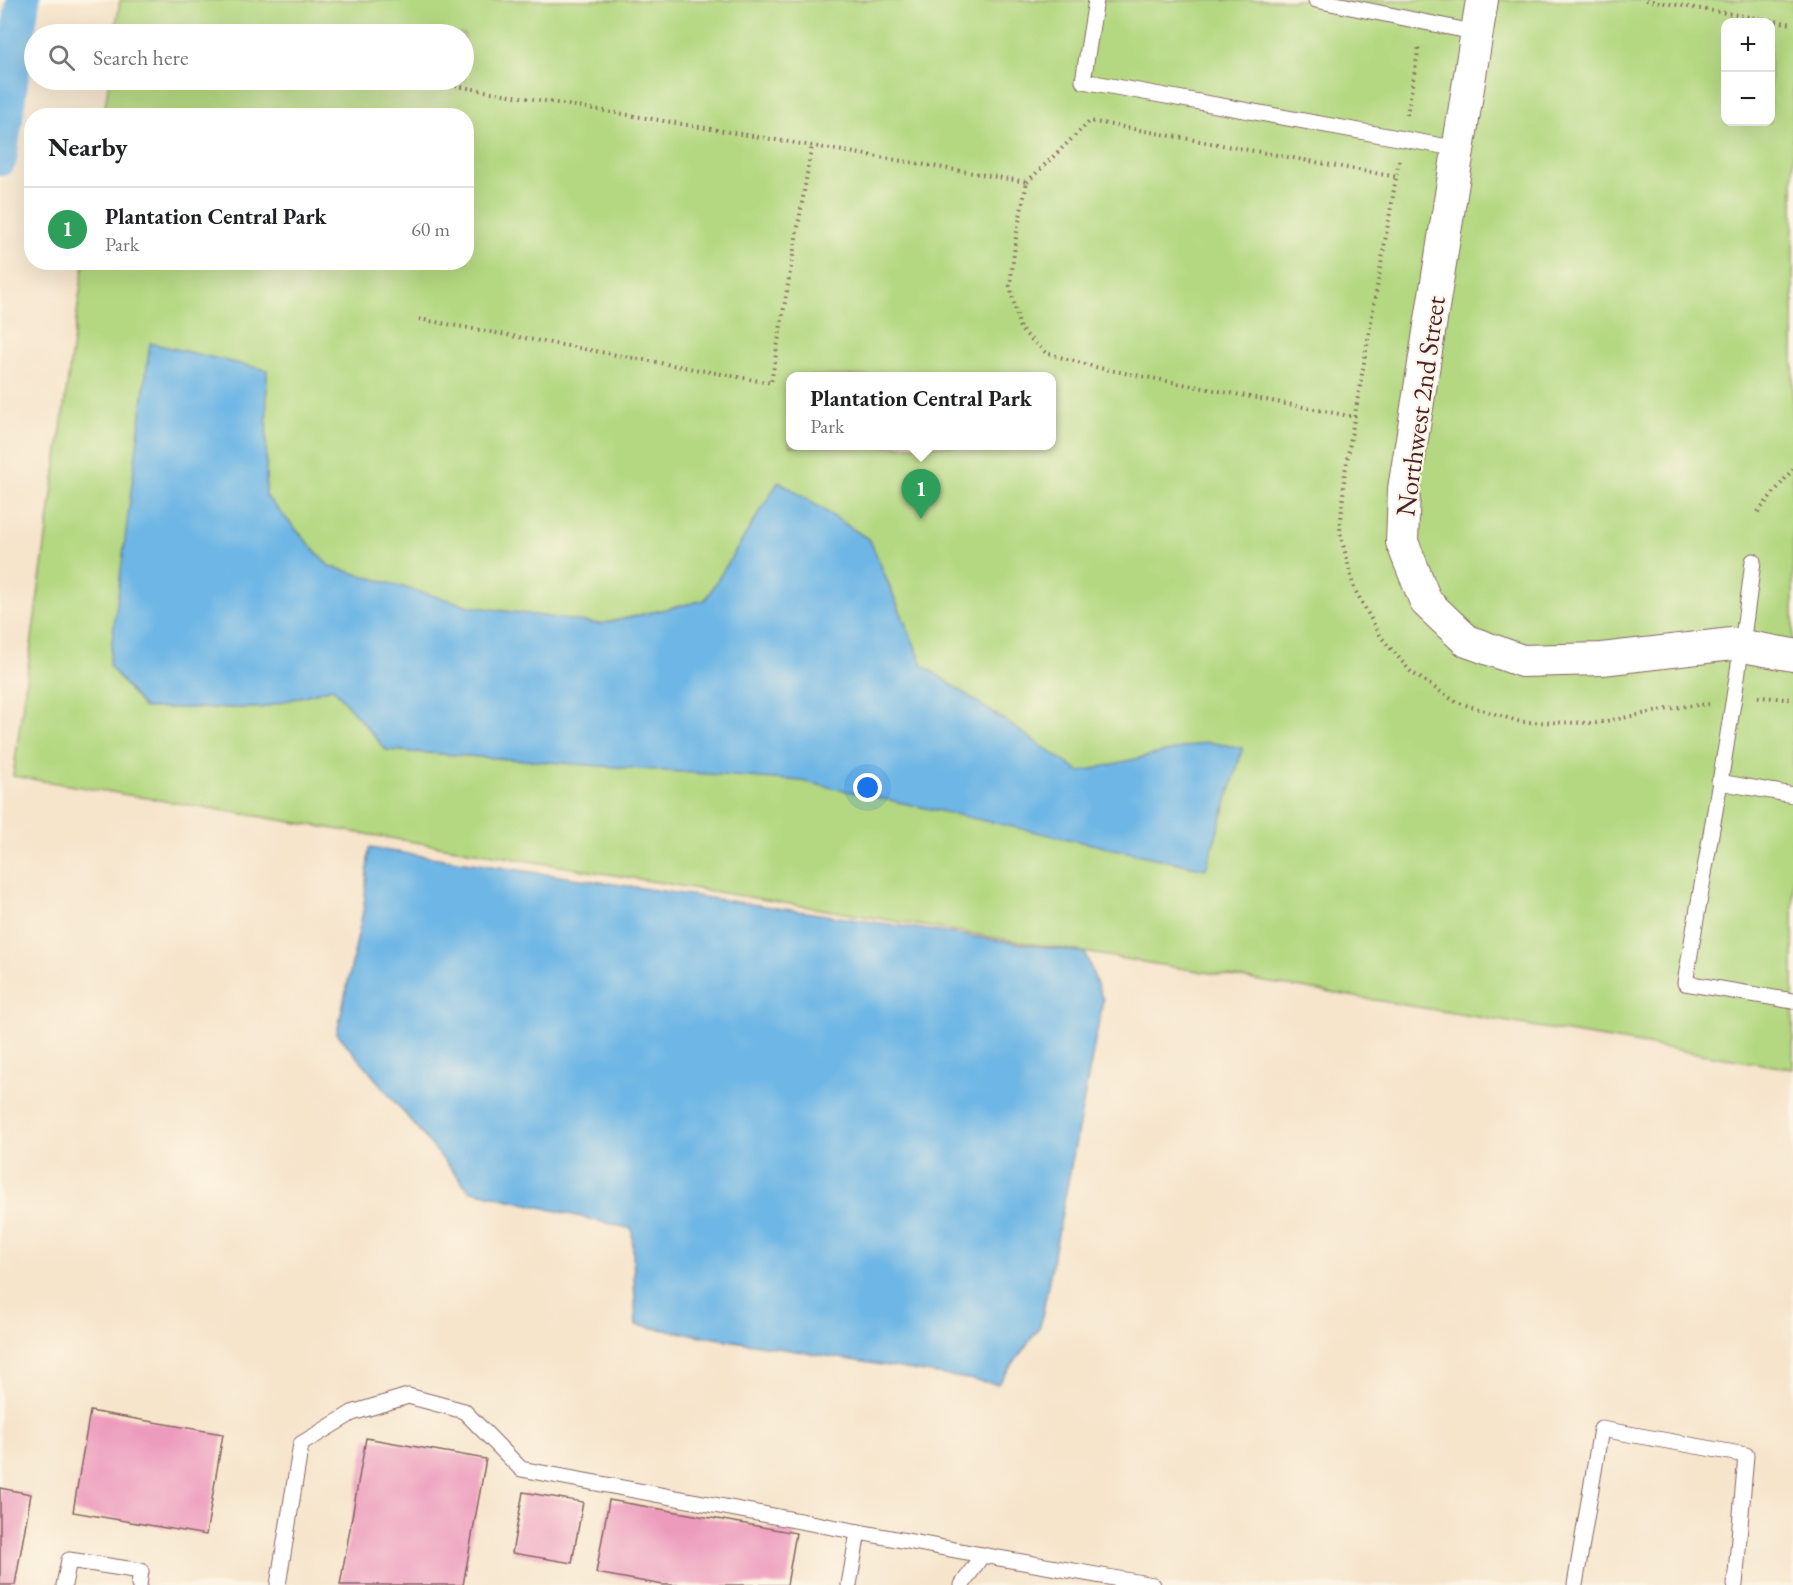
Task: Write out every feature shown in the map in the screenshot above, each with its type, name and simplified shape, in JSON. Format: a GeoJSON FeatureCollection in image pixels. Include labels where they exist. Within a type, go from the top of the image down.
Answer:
{"type":"FeatureCollection","features":[{"type":"Feature","properties":{"kind":"street","name":"Northwest 2nd Street"},"geometry":{"type":"LineString","coordinates":[[1482,0],[1404,489],[1402,542],[1426,602],[1467,641],[1522,661],[1602,659],[1732,644],[1793,655]]}},
{"type":"Feature","properties":{"kind":"lane"},"geometry":{"type":"LineString","coordinates":[[1096,0],[1083,81],[1459,149]]}},
{"type":"Feature","properties":{"kind":"lane"},"geometry":{"type":"LineString","coordinates":[[1316,0],[1478,33]]}},
{"type":"Feature","properties":{"kind":"lane"},"geometry":{"type":"LineString","coordinates":[[1753,561],[1735,701],[1719,782],[1686,983],[1793,1001]]}},
{"type":"Feature","properties":{"kind":"lane"},"geometry":{"type":"LineString","coordinates":[[1719,782],[1793,795]]}},
{"type":"Feature","properties":{"kind":"lane"},"geometry":{"type":"LineString","coordinates":[[278,1585],[301,1444],[352,1413],[408,1396],[464,1411],[520,1469],[982,1556],[1153,1585]]}},
{"type":"Feature","properties":{"kind":"lane"},"geometry":{"type":"LineString","coordinates":[[1575,1585],[1601,1429],[1746,1455],[1735,1585]]}},
{"type":"Feature","properties":{"kind":"lane"},"geometry":{"type":"LineString","coordinates":[[849,1585],[858,1532]]}},
{"type":"Feature","properties":{"kind":"lane"},"geometry":{"type":"LineString","coordinates":[[962,1585],[982,1556]]}},
{"type":"Feature","properties":{"kind":"lane"},"geometry":{"type":"LineString","coordinates":[[64,1585],[69,1560],[141,1571],[139,1585]]}},
{"type":"Feature","properties":{"kind":"path"},"geometry":{"type":"LineString","coordinates":[[1646,0],[1793,24]]}},
{"type":"Feature","properties":{"kind":"path"},"geometry":{"type":"LineString","coordinates":[[474,89],[1027,182]]}},
{"type":"Feature","properties":{"kind":"path"},"geometry":{"type":"LineString","coordinates":[[1355,417],[1099,368],[1046,353],[1020,329],[1010,286],[1016,237],[1027,182],[1090,121],[1397,177]]}},
{"type":"Feature","properties":{"kind":"path"},"geometry":{"type":"LineString","coordinates":[[419,319],[771,382],[812,145]]}},
{"type":"Feature","properties":{"kind":"path"},"geometry":{"type":"LineString","coordinates":[[1758,512],[1793,470]]}},
{"type":"Feature","properties":{"kind":"path"},"geometry":{"type":"LineString","coordinates":[[1756,697],[1793,699]]}},
{"type":"Feature","properties":{"kind":"green space"},"geometry":{"type":"Polygon","coordinates":[[[120,0],[1793,0],[1793,1069],[13,776],[83,270],[474,270],[474,108],[105,108],[108,90],[474,90],[474,24],[116,24],[120,0]]]}},
{"type":"Feature","properties":{"kind":"water"},"geometry":{"type":"Polygon","coordinates":[[[150,343],[267,370],[266,496],[329,566],[470,606],[600,624],[705,600],[779,481],[870,540],[923,665],[1080,772],[1207,742],[1243,748],[1206,869],[801,781],[386,750],[333,688],[261,708],[144,708],[109,665],[150,343]]]}},
{"type":"Feature","properties":{"kind":"water"},"geometry":{"type":"Polygon","coordinates":[[[369,848],[1085,953],[1103,1000],[1040,1327],[998,1384],[636,1325],[632,1229],[469,1190],[337,1033],[364,907],[369,848]]]}},
{"type":"Feature","properties":{"kind":"building"},"geometry":{"type":"Polygon","coordinates":[[[90,1411],[223,1434],[206,1535],[73,1512],[90,1411]]]}},
{"type":"Feature","properties":{"kind":"building"},"geometry":{"type":"Polygon","coordinates":[[[366,1438],[486,1459],[463,1585],[340,1585],[366,1438]]]}},
{"type":"Feature","properties":{"kind":"building"},"geometry":{"type":"Polygon","coordinates":[[[0,1488],[31,1494],[15,1585],[0,1585],[0,1488]]]}},
{"type":"Feature","properties":{"kind":"building"},"geometry":{"type":"Polygon","coordinates":[[[523,1492],[583,1502],[572,1563],[512,1553],[523,1492]]]}},
{"type":"Feature","properties":{"kind":"building"},"geometry":{"type":"Polygon","coordinates":[[[609,1500],[796,1533],[787,1585],[663,1585],[596,1573],[609,1500]]]}},
{"type":"Feature","properties":{"kind":"waterway"},"geometry":{"type":"LineString","coordinates":[[0,159],[23,0]]}},
{"type":"Feature","properties":{"kind":"place","name":"Plantation Central Park"},"geometry":{"type":"Point","coordinates":[921,519]}}]}
